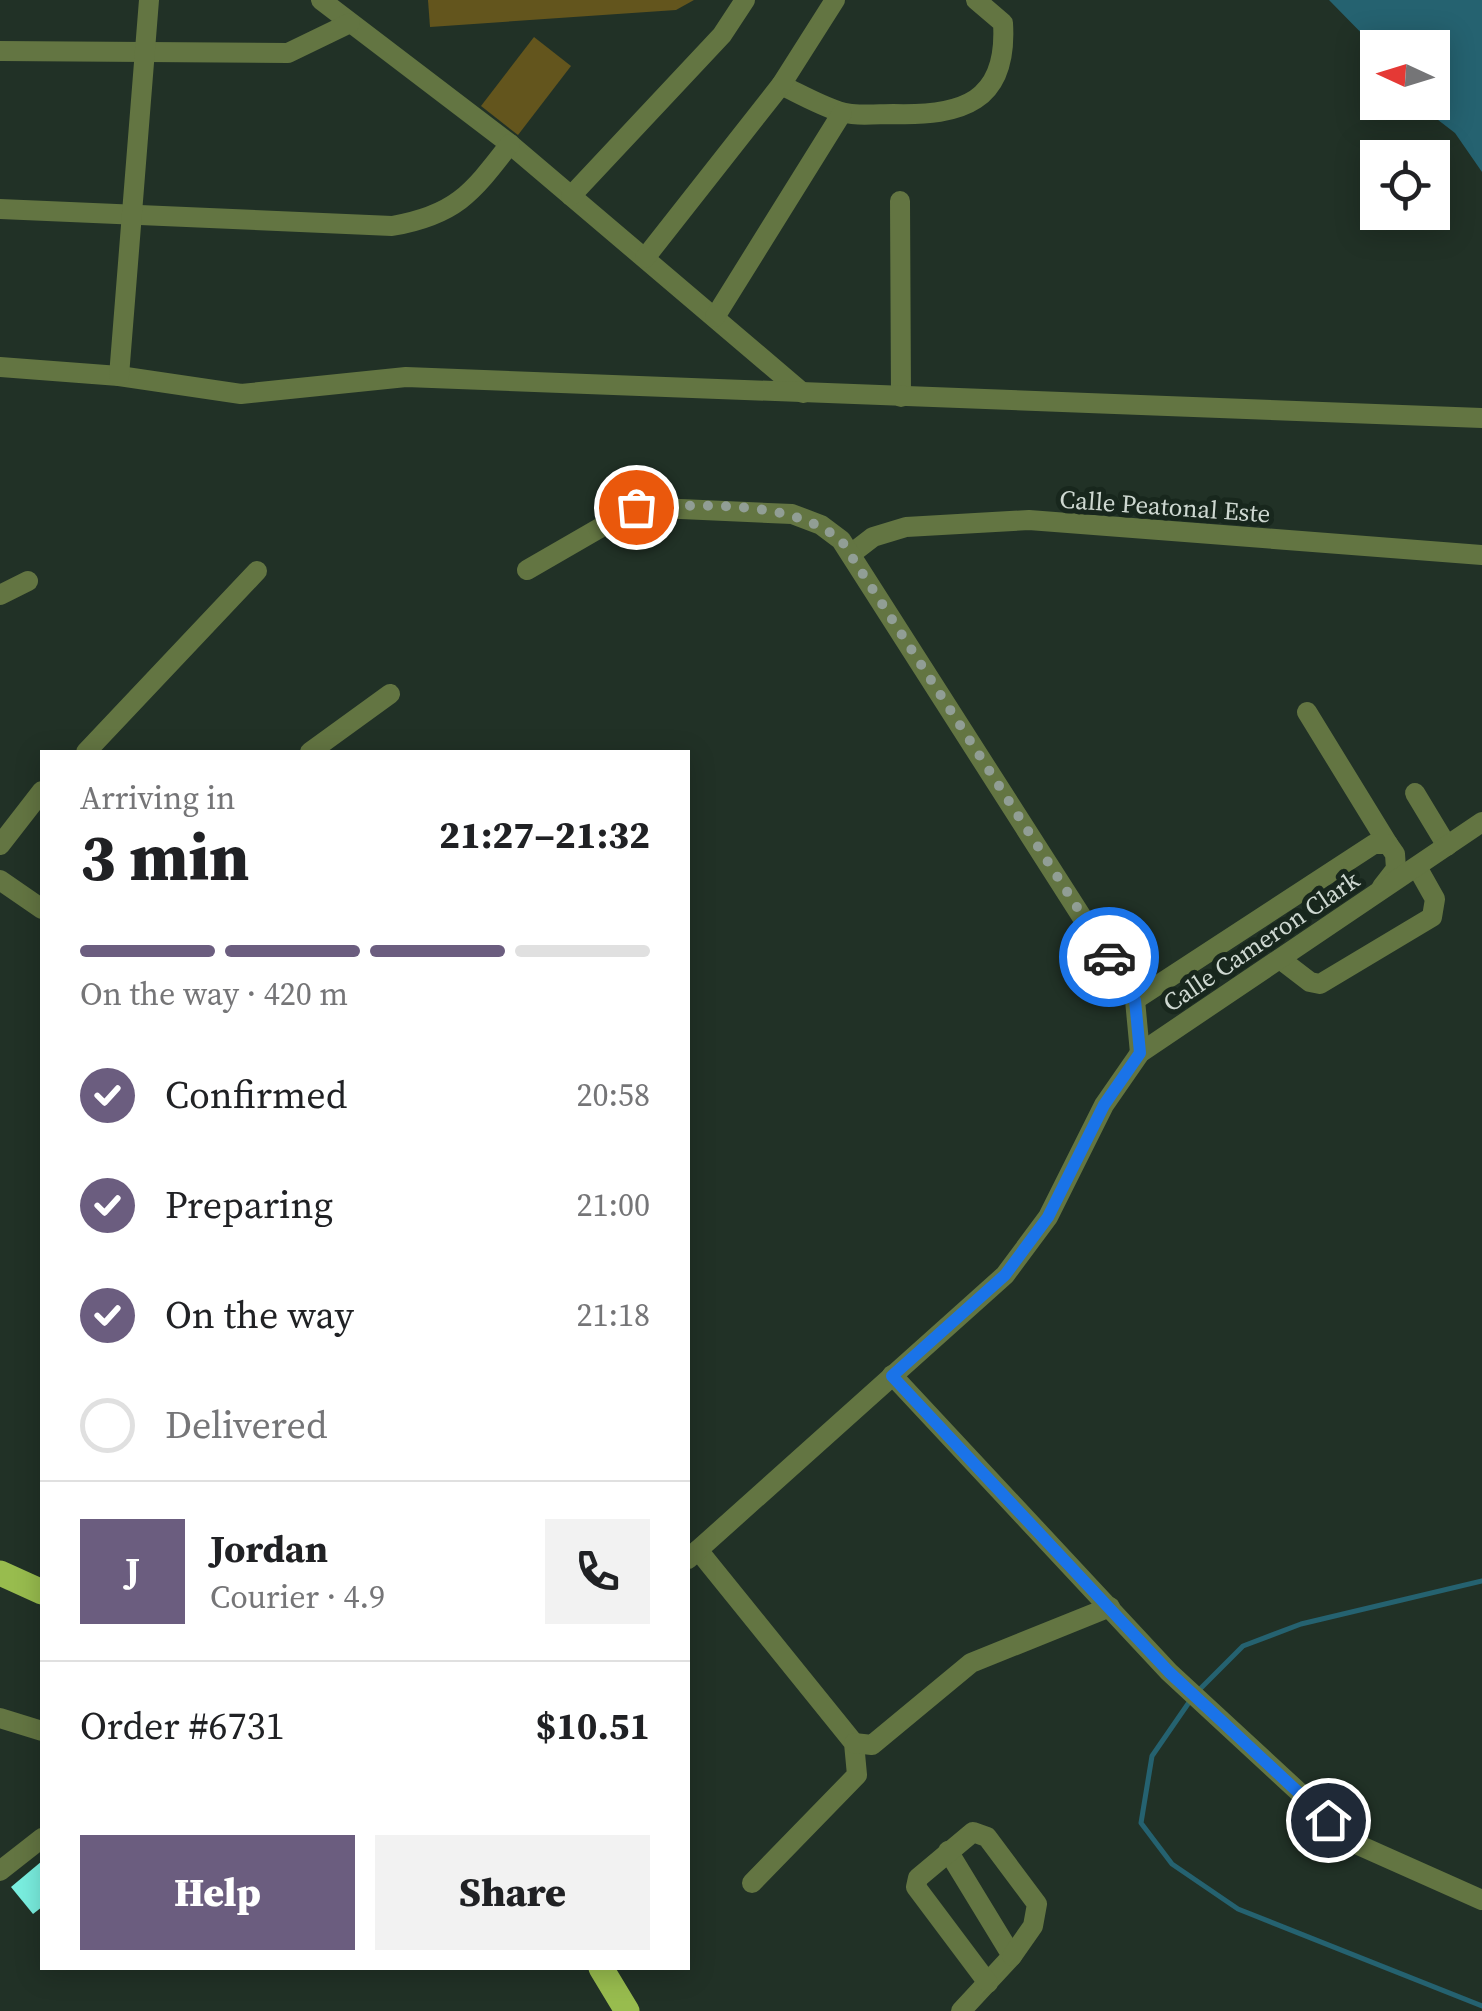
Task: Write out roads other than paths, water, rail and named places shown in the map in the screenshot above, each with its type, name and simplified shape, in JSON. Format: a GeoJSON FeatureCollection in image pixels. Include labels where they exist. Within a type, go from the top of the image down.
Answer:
{"type":"FeatureCollection","features":[{"type":"Feature","properties":{"kind":"main road"},"geometry":{"type":"LineString","coordinates":[[0,1573],[40,1591]]}},
{"type":"Feature","properties":{"kind":"main road"},"geometry":{"type":"LineString","coordinates":[[602,1970],[626,2011]]}},
{"type":"Feature","properties":{"kind":"street"},"geometry":{"type":"LineString","coordinates":[[119,376],[149,0]]}},
{"type":"Feature","properties":{"kind":"street"},"geometry":{"type":"LineString","coordinates":[[321,0],[510,144],[804,393]]}},
{"type":"Feature","properties":{"kind":"street"},"geometry":{"type":"LineString","coordinates":[[571,196],[722,36],[745,0]]}},
{"type":"Feature","properties":{"kind":"street"},"geometry":{"type":"LineString","coordinates":[[645,258],[782,85],[836,0]]}},
{"type":"Feature","properties":{"kind":"street"},"geometry":{"type":"LineString","coordinates":[[782,85],[842,113],[939,115],[972,105],[994,81],[1004,47],[1003,23],[976,0]]}},
{"type":"Feature","properties":{"kind":"street"},"geometry":{"type":"LineString","coordinates":[[0,51],[288,53],[350,23]]}},
{"type":"Feature","properties":{"kind":"street"},"geometry":{"type":"LineString","coordinates":[[714,318],[842,113]]}},
{"type":"Feature","properties":{"kind":"street"},"geometry":{"type":"LineString","coordinates":[[0,208],[392,226],[427,220],[457,206],[510,144]]}},
{"type":"Feature","properties":{"kind":"street"},"geometry":{"type":"LineString","coordinates":[[900,201],[901,397]]}},
{"type":"Feature","properties":{"kind":"street"},"geometry":{"type":"LineString","coordinates":[[0,368],[119,376],[241,394],[406,377],[1482,418]]}},
{"type":"Feature","properties":{"kind":"street"},"geometry":{"type":"LineString","coordinates":[[527,570],[636,507],[792,514],[821,525],[851,554],[1135,1000],[1140,1053]]}},
{"type":"Feature","properties":{"kind":"street","name":"Calle Peatonal Este"},"geometry":{"type":"LineString","coordinates":[[851,554],[874,537],[906,527],[1029,520],[1482,555]]}},
{"type":"Feature","properties":{"kind":"street"},"geometry":{"type":"LineString","coordinates":[[88,750],[257,571]]}},
{"type":"Feature","properties":{"kind":"street"},"geometry":{"type":"LineString","coordinates":[[0,595],[28,581]]}},
{"type":"Feature","properties":{"kind":"street"},"geometry":{"type":"LineString","coordinates":[[313,750],[390,694]]}},
{"type":"Feature","properties":{"kind":"street"},"geometry":{"type":"LineString","coordinates":[[1307,712],[1396,854],[1396,869],[1374,896]]}},
{"type":"Feature","properties":{"kind":"street"},"geometry":{"type":"LineString","coordinates":[[1414,792],[1447,846]]}},
{"type":"Feature","properties":{"kind":"street"},"geometry":{"type":"LineString","coordinates":[[0,845],[40,794]]}},
{"type":"Feature","properties":{"kind":"street","name":"Calle Cameron Clark"},"geometry":{"type":"LineString","coordinates":[[693,1555],[1005,1275],[1048,1217],[1104,1105],[1140,1053],[1482,822]]}},
{"type":"Feature","properties":{"kind":"street"},"geometry":{"type":"LineString","coordinates":[[1135,1000],[1356,854],[1374,844],[1388,844]]}},
{"type":"Feature","properties":{"kind":"street"},"geometry":{"type":"LineString","coordinates":[[1280,959],[1320,984],[1432,917],[1435,899],[1417,866]]}},
{"type":"Feature","properties":{"kind":"street"},"geometry":{"type":"LineString","coordinates":[[0,880],[40,907]]}},
{"type":"Feature","properties":{"kind":"street"},"geometry":{"type":"LineString","coordinates":[[892,1376],[1169,1672],[1354,1843],[1482,1900]]}},
{"type":"Feature","properties":{"kind":"street"},"geometry":{"type":"LineString","coordinates":[[693,1555],[854,1743],[857,1775],[752,1883]]}},
{"type":"Feature","properties":{"kind":"street"},"geometry":{"type":"LineString","coordinates":[[854,1743],[872,1745],[971,1663],[1110,1606]]}},
{"type":"Feature","properties":{"kind":"street"},"geometry":{"type":"LineString","coordinates":[[0,1718],[40,1730]]}},
{"type":"Feature","properties":{"kind":"street"},"geometry":{"type":"LineString","coordinates":[[961,2011],[988,1983],[1012,1956],[1034,1926],[1037,1904],[979,1832],[948,1851],[918,1878],[916,1887],[988,1983]]}},
{"type":"Feature","properties":{"kind":"street"},"geometry":{"type":"LineString","coordinates":[[0,1871],[40,1840]]}},
{"type":"Feature","properties":{"kind":"street"},"geometry":{"type":"LineString","coordinates":[[948,1851],[1012,1956]]}},
{"type":"Feature","properties":{"kind":"water"},"geometry":{"type":"Polygon","coordinates":[[[1329,0],[1482,0],[1482,172],[1455,133],[1438,120],[1450,120],[1450,30],[1360,32],[1329,0]]]}},
{"type":"Feature","properties":{"kind":"waterway"},"geometry":{"type":"LineString","coordinates":[[1199,1690],[1243,1646],[1301,1624],[1482,1581]]}},
{"type":"Feature","properties":{"kind":"waterway"},"geometry":{"type":"LineString","coordinates":[[1192,1698],[1152,1756],[1141,1823],[1172,1864],[1238,1909],[1482,2006]]}}]}
